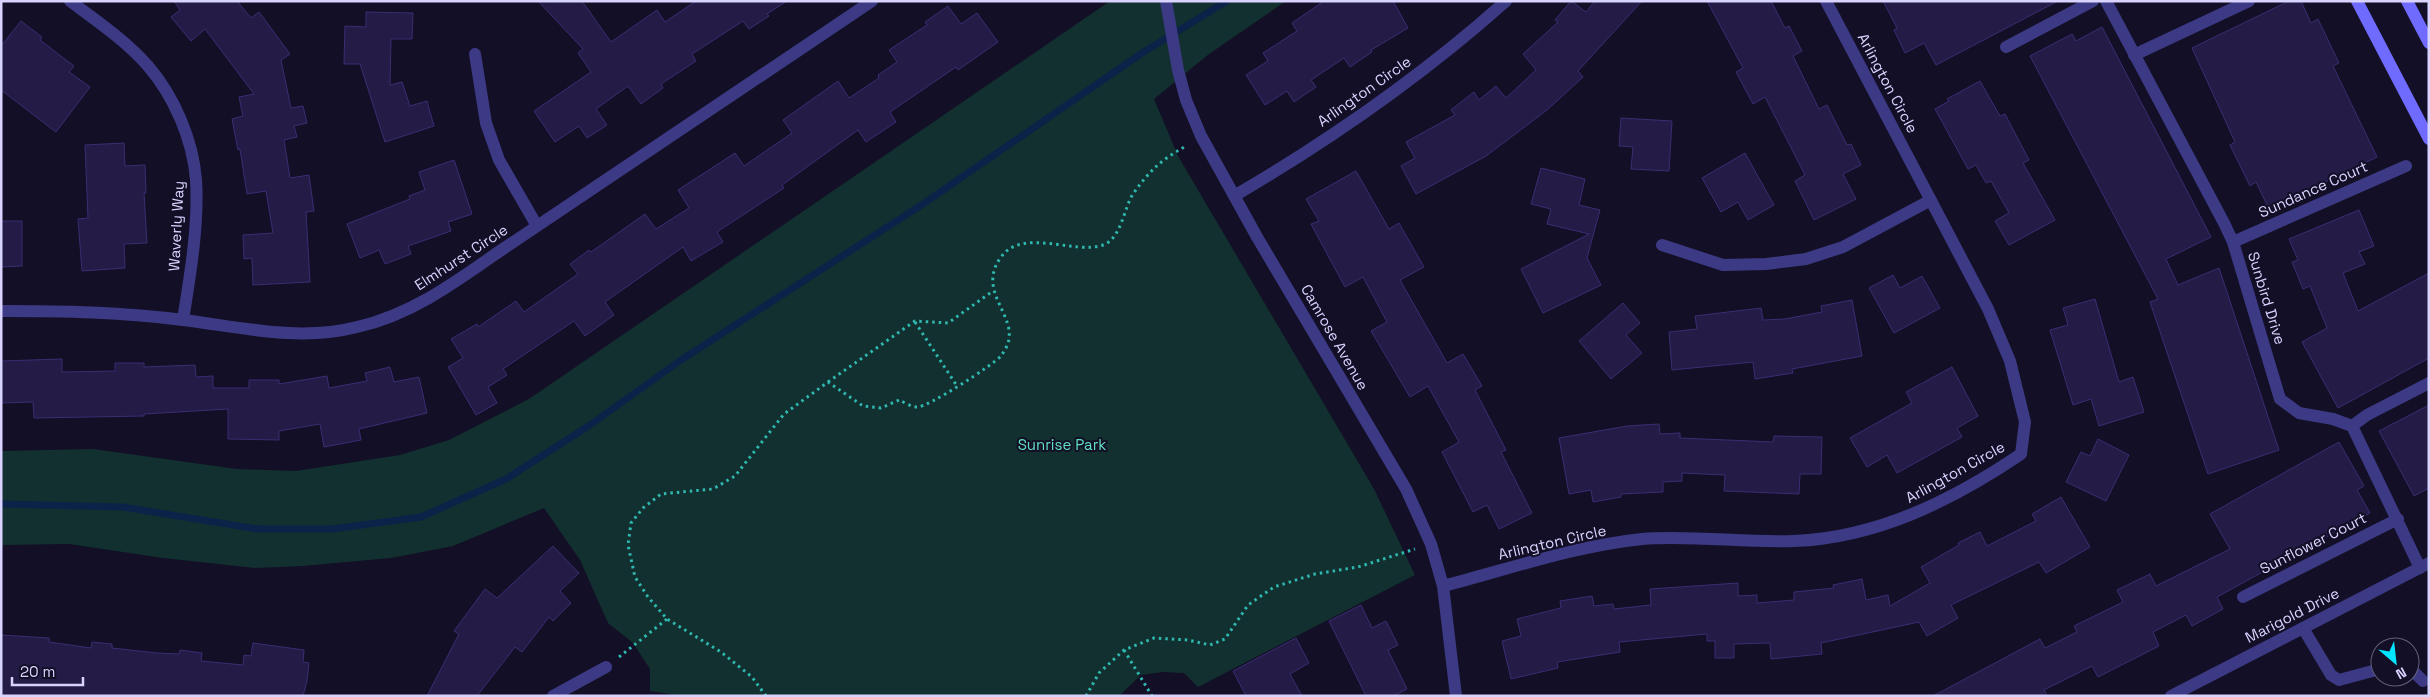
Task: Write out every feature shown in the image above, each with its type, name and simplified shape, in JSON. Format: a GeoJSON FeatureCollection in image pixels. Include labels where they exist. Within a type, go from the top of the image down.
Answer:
{"type":"FeatureCollection","features":[{"type":"Feature","properties":{"kind":"main road"},"geometry":{"type":"LineString","coordinates":[[2357,1],[2429,139]]}},
{"type":"Feature","properties":{"kind":"main road"},"geometry":{"type":"LineString","coordinates":[[2407,1],[2429,43]]}},
{"type":"Feature","properties":{"kind":"street","name":"Waverly Way"},"geometry":{"type":"LineString","coordinates":[[70,1],[116,35],[148,66],[172,102],[188,139],[196,180],[192,250],[184,320]]}},
{"type":"Feature","properties":{"kind":"street","name":"Elmhurst Circle"},"geometry":{"type":"LineString","coordinates":[[1,311],[88,311],[184,320],[247,330],[303,334],[356,328],[402,312],[444,291],[537,226],[872,1]]}},
{"type":"Feature","properties":{"kind":"street","name":"Camrose Avenue"},"geometry":{"type":"LineString","coordinates":[[1166,1],[1178,70],[1186,100],[1201,136],[1234,196],[1406,489],[1431,544],[1443,586],[1456,696]]}},
{"type":"Feature","properties":{"kind":"street","name":"Arlington Circle"},"geometry":{"type":"LineString","coordinates":[[1234,196],[1273,173],[1411,79],[1464,39],[1506,1]]}},
{"type":"Feature","properties":{"kind":"street","name":"Arlington Circle"},"geometry":{"type":"LineString","coordinates":[[1443,586],[1575,550],[1643,539],[1715,538],[1794,541],[1855,534],[1907,517],[1992,473],[2021,454],[2025,422],[2010,361],[1988,309],[1826,1]]}},
{"type":"Feature","properties":{"kind":"street"},"geometry":{"type":"LineString","coordinates":[[2006,47],[2093,1]]}},
{"type":"Feature","properties":{"kind":"street","name":"Sunbird Drive"},"geometry":{"type":"LineString","coordinates":[[2106,1],[2233,242],[2280,399],[2299,413],[2334,420],[2352,426]]}},
{"type":"Feature","properties":{"kind":"street"},"geometry":{"type":"LineString","coordinates":[[2134,55],[2249,1]]}},
{"type":"Feature","properties":{"kind":"street"},"geometry":{"type":"LineString","coordinates":[[475,54],[486,123],[499,160],[537,226]]}},
{"type":"Feature","properties":{"kind":"street","name":"Sundance Court"},"geometry":{"type":"LineString","coordinates":[[2233,242],[2406,166]]}},
{"type":"Feature","properties":{"kind":"street"},"geometry":{"type":"LineString","coordinates":[[1662,245],[1723,265],[1766,264],[1806,259],[1843,247],[1931,200]]}},
{"type":"Feature","properties":{"kind":"street"},"geometry":{"type":"LineString","coordinates":[[2424,566],[2398,519],[2352,426],[2367,415],[2429,383]]}},
{"type":"Feature","properties":{"kind":"street","name":"Sunflower Court"},"geometry":{"type":"LineString","coordinates":[[2243,597],[2398,519]]}},
{"type":"Feature","properties":{"kind":"street","name":"Marigold Drive"},"geometry":{"type":"LineString","coordinates":[[2171,696],[2424,566]]}},
{"type":"Feature","properties":{"kind":"street"},"geometry":{"type":"LineString","coordinates":[[2303,628],[2331,675],[2339,680],[2370,672]]}},
{"type":"Feature","properties":{"kind":"street"},"geometry":{"type":"LineString","coordinates":[[553,696],[606,667]]}},
{"type":"Feature","properties":{"kind":"street"},"geometry":{"type":"LineString","coordinates":[[2420,677],[2423,680]]}},
{"type":"Feature","properties":{"kind":"path"},"geometry":{"type":"LineString","coordinates":[[828,382],[863,406],[881,408],[899,400],[918,407],[932,403],[1000,357],[1008,343],[1010,326],[998,307],[993,291],[994,272],[1001,256],[1017,244],[1058,243],[1086,248],[1104,245],[1116,232],[1132,195],[1160,160],[1201,136]]}},
{"type":"Feature","properties":{"kind":"path"},"geometry":{"type":"LineString","coordinates":[[766,696],[752,677],[721,652],[667,619],[648,598],[635,577],[628,545],[631,523],[643,508],[661,494],[712,489],[735,476],[784,414],[915,321],[948,323],[993,291]]}},
{"type":"Feature","properties":{"kind":"path"},"geometry":{"type":"LineString","coordinates":[[915,321],[957,386]]}},
{"type":"Feature","properties":{"kind":"path"},"geometry":{"type":"LineString","coordinates":[[1086,696],[1099,673],[1124,650],[1154,638],[1188,640],[1210,645],[1225,639],[1248,605],[1274,587],[1316,574],[1358,567],[1431,544]]}},
{"type":"Feature","properties":{"kind":"path"},"geometry":{"type":"LineString","coordinates":[[606,667],[667,619]]}},
{"type":"Feature","properties":{"kind":"path"},"geometry":{"type":"LineString","coordinates":[[1124,650],[1152,696]]}},
{"type":"Feature","properties":{"kind":"green space","name":"Sunrise Park"},"geometry":{"type":"Polygon","coordinates":[[[1110,1],[1286,1],[1209,54],[1154,99],[1178,156],[1374,489],[1415,575],[1198,687],[1184,673],[1163,672],[1141,675],[1119,696],[683,696],[650,691],[650,669],[633,643],[608,623],[580,560],[544,508],[453,546],[391,558],[302,566],[255,568],[163,558],[69,544],[1,545],[1,451],[93,449],[237,469],[296,471],[400,455],[449,440],[529,399],[1110,1]]]}},
{"type":"Feature","properties":{"kind":"building"},"geometry":{"type":"Polygon","coordinates":[[[174,1],[237,1],[251,18],[259,12],[290,54],[281,60],[291,108],[303,106],[307,123],[294,126],[297,137],[284,140],[290,178],[309,175],[314,211],[306,212],[310,282],[253,285],[252,258],[244,259],[243,235],[273,233],[266,191],[247,194],[240,149],[238,150],[232,119],[243,116],[239,97],[254,94],[205,29],[191,41],[171,17],[180,10],[174,1]]]}},
{"type":"Feature","properties":{"kind":"building"},"geometry":{"type":"Polygon","coordinates":[[[538,1],[582,1],[611,42],[657,10],[665,22],[696,1],[787,1],[749,29],[743,21],[692,54],[696,61],[661,84],[663,88],[641,104],[628,86],[596,109],[607,125],[587,138],[579,126],[555,142],[534,111],[591,72],[578,53],[583,49],[538,1]]]}},
{"type":"Feature","properties":{"kind":"building"},"geometry":{"type":"Polygon","coordinates":[[[1324,1],[1393,1],[1408,28],[1371,50],[1372,52],[1350,67],[1344,58],[1311,80],[1316,87],[1294,102],[1287,91],[1265,105],[1246,75],[1268,61],[1263,53],[1297,31],[1292,23],[1324,1]]]}},
{"type":"Feature","properties":{"kind":"building"},"geometry":{"type":"Polygon","coordinates":[[[1571,1],[1586,12],[1595,1],[1642,1],[1578,71],[1583,77],[1547,110],[1486,156],[1416,194],[1401,166],[1415,158],[1406,142],[1455,115],[1451,110],[1474,92],[1479,100],[1496,86],[1506,98],[1536,70],[1523,54],[1558,22],[1555,20],[1571,1]]]}},
{"type":"Feature","properties":{"kind":"building"},"geometry":{"type":"Polygon","coordinates":[[[1707,1],[1771,1],[1785,28],[1789,26],[1802,51],[1793,56],[1819,109],[1827,105],[1847,145],[1851,144],[1861,165],[1843,174],[1856,199],[1814,220],[1795,181],[1805,175],[1765,97],[1753,104],[1736,72],[1743,68],[1707,1]]]}},
{"type":"Feature","properties":{"kind":"building"},"geometry":{"type":"Polygon","coordinates":[[[1883,1],[2058,1],[1936,65],[1924,43],[1905,53],[1894,30],[1897,28],[1883,1]]]}},
{"type":"Feature","properties":{"kind":"building"},"geometry":{"type":"Polygon","coordinates":[[[2289,1],[2301,1],[2311,23],[2318,19],[2339,63],[2333,66],[2377,157],[2269,209],[2256,182],[2250,186],[2230,145],[2235,142],[2192,48],[2289,1]]]}},
{"type":"Feature","properties":{"kind":"building"},"geometry":{"type":"Polygon","coordinates":[[[948,6],[961,24],[977,13],[998,42],[958,70],[956,67],[890,112],[896,122],[866,142],[858,130],[782,185],[784,188],[717,232],[723,242],[691,261],[683,247],[605,302],[614,315],[585,336],[574,321],[503,369],[507,375],[488,387],[497,403],[476,415],[448,367],[463,358],[451,339],[477,324],[478,327],[516,301],[524,312],[578,274],[570,264],[589,250],[591,252],[645,214],[656,229],[689,208],[678,190],[735,153],[744,166],[792,133],[783,120],[838,81],[849,98],[879,78],[878,75],[897,62],[889,50],[927,25],[925,22],[948,6]]]}},
{"type":"Feature","properties":{"kind":"building"},"geometry":{"type":"Polygon","coordinates":[[[366,12],[413,13],[412,39],[391,39],[390,85],[402,82],[410,106],[427,101],[434,126],[385,142],[360,64],[344,64],[345,26],[366,27],[366,12]]]}},
{"type":"Feature","properties":{"kind":"building"},"geometry":{"type":"Polygon","coordinates":[[[21,21],[42,37],[40,40],[74,66],[69,72],[90,87],[56,132],[1,90],[1,46],[21,21]]]}},
{"type":"Feature","properties":{"kind":"building"},"geometry":{"type":"Polygon","coordinates":[[[2102,27],[2211,237],[2166,259],[2178,285],[2219,268],[2279,450],[2208,474],[2150,302],[2158,299],[2030,56],[2072,34],[2076,41],[2102,27]]]}},
{"type":"Feature","properties":{"kind":"building"},"geometry":{"type":"Polygon","coordinates":[[[1980,81],[2000,116],[2005,114],[2029,160],[2023,163],[2055,220],[2009,245],[1995,221],[2009,213],[1991,181],[1986,183],[1976,165],[1968,169],[1935,109],[1949,101],[1947,99],[1980,81]]]}},
{"type":"Feature","properties":{"kind":"building"},"geometry":{"type":"Polygon","coordinates":[[[1621,118],[1672,121],[1669,171],[1631,169],[1633,147],[1619,146],[1621,118]]]}},
{"type":"Feature","properties":{"kind":"building"},"geometry":{"type":"Polygon","coordinates":[[[124,143],[125,166],[145,165],[146,193],[144,193],[147,243],[124,244],[125,268],[82,271],[78,219],[88,218],[85,145],[124,143]]]}},
{"type":"Feature","properties":{"kind":"building"},"geometry":{"type":"Polygon","coordinates":[[[1745,153],[1774,205],[1748,220],[1738,202],[1721,212],[1702,178],[1745,153]]]}},
{"type":"Feature","properties":{"kind":"building"},"geometry":{"type":"Polygon","coordinates":[[[454,160],[472,214],[448,222],[451,231],[408,246],[411,254],[385,264],[379,250],[360,258],[347,224],[410,199],[409,196],[425,190],[419,172],[454,160]]]}},
{"type":"Feature","properties":{"kind":"building"},"geometry":{"type":"Polygon","coordinates":[[[1541,168],[1585,179],[1579,205],[1600,210],[1587,258],[1601,285],[1543,313],[1521,269],[1589,234],[1547,224],[1551,209],[1531,204],[1541,168]]]}},
{"type":"Feature","properties":{"kind":"building"},"geometry":{"type":"Polygon","coordinates":[[[1356,171],[1389,229],[1399,223],[1424,267],[1400,280],[1447,363],[1463,354],[1482,386],[1475,390],[1506,450],[1501,452],[1532,513],[1499,529],[1487,505],[1473,512],[1442,452],[1459,442],[1428,386],[1410,397],[1371,331],[1387,322],[1363,277],[1345,287],[1311,224],[1319,221],[1306,199],[1356,171]]]}},
{"type":"Feature","properties":{"kind":"building"},"geometry":{"type":"Polygon","coordinates":[[[2359,210],[2374,246],[2359,252],[2365,264],[2343,273],[2358,311],[2429,273],[2429,358],[2338,408],[2302,342],[2327,328],[2310,286],[2303,289],[2292,262],[2298,260],[2289,239],[2359,210]]]}},
{"type":"Feature","properties":{"kind":"building"},"geometry":{"type":"Polygon","coordinates":[[[1,221],[22,221],[22,266],[1,267],[1,221]]]}},
{"type":"Feature","properties":{"kind":"building"},"geometry":{"type":"Polygon","coordinates":[[[1893,275],[1900,288],[1922,276],[1940,308],[1894,333],[1869,288],[1893,275]]]}},
{"type":"Feature","properties":{"kind":"building"},"geometry":{"type":"Polygon","coordinates":[[[2095,299],[2119,382],[2133,377],[2144,412],[2099,426],[2091,399],[2073,405],[2050,330],[2068,325],[2063,308],[2095,299]]]}},
{"type":"Feature","properties":{"kind":"building"},"geometry":{"type":"Polygon","coordinates":[[[1852,300],[1862,356],[1792,369],[1793,373],[1755,379],[1753,362],[1672,370],[1669,332],[1697,329],[1695,316],[1761,308],[1763,320],[1785,319],[1822,312],[1821,306],[1852,300]]]}},
{"type":"Feature","properties":{"kind":"building"},"geometry":{"type":"Polygon","coordinates":[[[1623,303],[1640,323],[1626,335],[1642,353],[1611,379],[1579,341],[1623,303]]]}},
{"type":"Feature","properties":{"kind":"building"},"geometry":{"type":"Polygon","coordinates":[[[62,359],[62,372],[115,371],[115,363],[144,363],[144,367],[195,365],[196,377],[213,376],[213,388],[249,388],[249,380],[279,380],[279,384],[327,376],[329,388],[367,381],[365,373],[390,367],[394,382],[419,377],[427,413],[359,429],[361,440],[324,447],[320,424],[279,431],[279,440],[228,439],[228,409],[144,414],[144,416],[34,418],[33,402],[1,403],[1,361],[62,359]]]}},
{"type":"Feature","properties":{"kind":"building"},"geometry":{"type":"Polygon","coordinates":[[[1952,367],[1978,416],[1957,428],[1962,437],[1897,473],[1887,455],[1867,467],[1850,438],[1912,403],[1906,392],[1952,367]]]}},
{"type":"Feature","properties":{"kind":"building"},"geometry":{"type":"Polygon","coordinates":[[[2429,405],[2429,488],[2414,496],[2379,431],[2429,405]]]}},
{"type":"Feature","properties":{"kind":"building"},"geometry":{"type":"Polygon","coordinates":[[[1659,424],[1660,434],[1680,433],[1680,438],[1773,442],[1774,436],[1822,437],[1821,474],[1800,474],[1799,494],[1724,491],[1725,475],[1682,473],[1682,481],[1663,482],[1663,492],[1621,494],[1621,497],[1593,502],[1591,490],[1569,494],[1559,438],[1627,426],[1659,424]]]}},
{"type":"Feature","properties":{"kind":"building"},"geometry":{"type":"Polygon","coordinates":[[[2098,439],[2129,455],[2106,501],[2066,482],[2081,452],[2090,456],[2098,439]]]}},
{"type":"Feature","properties":{"kind":"building"},"geometry":{"type":"Polygon","coordinates":[[[2339,442],[2364,486],[2357,490],[2370,513],[2217,597],[2223,609],[2192,626],[2186,615],[2153,632],[2159,646],[2098,677],[2092,666],[2044,690],[2047,696],[1933,696],[2040,639],[2045,648],[2077,632],[2074,626],[2123,602],[2117,590],[2150,574],[2156,586],[2230,549],[2210,514],[2339,442]]]}},
{"type":"Feature","properties":{"kind":"building"},"geometry":{"type":"Polygon","coordinates":[[[2061,497],[2090,547],[2046,573],[2039,562],[1951,605],[1958,618],[1927,636],[1919,622],[1821,643],[1822,654],[1771,659],[1770,643],[1734,644],[1734,658],[1715,658],[1715,641],[1707,641],[1707,634],[1619,642],[1620,652],[1557,662],[1558,668],[1511,679],[1502,641],[1521,636],[1517,619],[1561,608],[1560,601],[1592,596],[1594,606],[1613,604],[1614,609],[1651,605],[1650,589],[1738,583],[1738,596],[1757,595],[1757,603],[1794,600],[1794,592],[1834,588],[1833,585],[1862,579],[1866,600],[1888,595],[1890,606],[1930,583],[1921,567],[1959,545],[1958,543],[1980,532],[1987,546],[2036,521],[2032,514],[2061,497]]]}},
{"type":"Feature","properties":{"kind":"building"},"geometry":{"type":"Polygon","coordinates":[[[553,546],[579,573],[560,591],[571,603],[553,621],[549,617],[522,652],[515,647],[477,696],[427,696],[459,634],[454,631],[485,589],[497,598],[553,546]]]}},
{"type":"Feature","properties":{"kind":"building"},"geometry":{"type":"Polygon","coordinates":[[[1361,605],[1372,628],[1386,621],[1398,645],[1388,650],[1407,689],[1393,696],[1366,696],[1329,621],[1361,605]]]}},
{"type":"Feature","properties":{"kind":"building"},"geometry":{"type":"Polygon","coordinates":[[[1,635],[49,638],[49,642],[91,648],[92,642],[112,644],[112,648],[157,653],[179,654],[180,650],[202,653],[201,661],[243,665],[244,655],[251,656],[253,643],[304,650],[303,662],[309,663],[307,681],[303,696],[1,696],[1,635]]]}},
{"type":"Feature","properties":{"kind":"building"},"geometry":{"type":"Polygon","coordinates":[[[1296,638],[1309,663],[1290,674],[1302,696],[1246,696],[1233,671],[1296,638]]]}},
{"type":"Feature","properties":{"kind":"waterway"},"geometry":{"type":"LineString","coordinates":[[1,504],[123,507],[258,529],[332,529],[421,517],[506,479],[590,425],[681,360],[923,204],[1142,53],[1227,1]]}}]}
